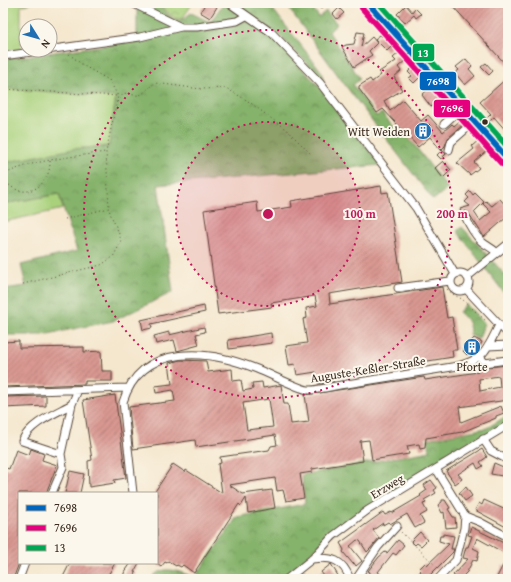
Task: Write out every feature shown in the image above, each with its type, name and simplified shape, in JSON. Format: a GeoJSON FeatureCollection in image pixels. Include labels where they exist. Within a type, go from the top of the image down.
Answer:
{"type":"FeatureCollection","features":[{"type":"Feature","properties":{"kind":"main road"},"geometry":{"type":"LineString","coordinates":[[368,3],[508,158]]}},
{"type":"Feature","properties":{"kind":"street"},"geometry":{"type":"LineString","coordinates":[[132,3],[182,27]]}},
{"type":"Feature","properties":{"kind":"street"},"geometry":{"type":"LineString","coordinates":[[229,3],[272,33],[320,82],[416,208],[455,274]]}},
{"type":"Feature","properties":{"kind":"street"},"geometry":{"type":"LineString","coordinates":[[3,56],[140,37],[182,27],[197,27],[237,22],[246,16]]}},
{"type":"Feature","properties":{"kind":"street"},"geometry":{"type":"LineString","coordinates":[[444,124],[463,107]]}},
{"type":"Feature","properties":{"kind":"street"},"geometry":{"type":"LineString","coordinates":[[449,150],[452,142],[475,121]]}},
{"type":"Feature","properties":{"kind":"street"},"geometry":{"type":"LineString","coordinates":[[465,216],[471,228],[482,242],[492,247],[497,253]]}},
{"type":"Feature","properties":{"kind":"street"},"geometry":{"type":"LineString","coordinates":[[467,277],[508,244]]}},
{"type":"Feature","properties":{"kind":"street"},"geometry":{"type":"LineString","coordinates":[[398,288],[448,281],[455,274],[463,273],[469,282],[466,289]]}},
{"type":"Feature","properties":{"kind":"street"},"geometry":{"type":"LineString","coordinates":[[448,281],[456,290],[466,289]]}},
{"type":"Feature","properties":{"kind":"street"},"geometry":{"type":"LineString","coordinates":[[466,289],[498,328],[508,334]]}},
{"type":"Feature","properties":{"kind":"street"},"geometry":{"type":"LineString","coordinates":[[498,328],[480,357],[485,363],[507,360]]}},
{"type":"Feature","properties":{"kind":"street"},"geometry":{"type":"LineString","coordinates":[[488,346],[508,345]]}},
{"type":"Feature","properties":{"kind":"street","name":"Auguste-Keßler-Straße"},"geometry":{"type":"LineString","coordinates":[[127,388],[149,366],[163,358],[185,354],[211,355],[233,360],[308,390],[458,366],[475,361],[480,357]]}},
{"type":"Feature","properties":{"kind":"street"},"geometry":{"type":"LineString","coordinates":[[3,392],[127,388],[123,402],[133,492]]}},
{"type":"Feature","properties":{"kind":"street"},"geometry":{"type":"LineString","coordinates":[[52,492],[63,467],[61,454],[72,404],[78,390]]}},
{"type":"Feature","properties":{"kind":"street"},"geometry":{"type":"LineString","coordinates":[[61,454],[22,441],[25,436],[46,418],[72,404]]}},
{"type":"Feature","properties":{"kind":"street","name":"Erzweg"},"geometry":{"type":"LineString","coordinates":[[287,579],[312,559],[320,548],[356,518],[508,425]]}},
{"type":"Feature","properties":{"kind":"street"},"geometry":{"type":"LineString","coordinates":[[483,439],[491,451],[508,460]]}},
{"type":"Feature","properties":{"kind":"street"},"geometry":{"type":"LineString","coordinates":[[436,469],[464,516],[464,528],[456,560],[438,579]]}},
{"type":"Feature","properties":{"kind":"street"},"geometry":{"type":"LineString","coordinates":[[464,516],[480,522],[508,537]]}},
{"type":"Feature","properties":{"kind":"street"},"geometry":{"type":"LineString","coordinates":[[356,579],[378,547],[397,526]]}},
{"type":"Feature","properties":{"kind":"street"},"geometry":{"type":"LineString","coordinates":[[312,559],[332,558],[343,566],[350,579]]}},
{"type":"Feature","properties":{"kind":"street"},"geometry":{"type":"LineString","coordinates":[[19,579],[25,564]]}},
{"type":"Feature","properties":{"kind":"path"},"geometry":{"type":"LineString","coordinates":[[23,284],[101,265],[113,257],[121,242],[119,231],[111,219],[109,208],[106,152],[118,96],[109,80],[84,66],[62,49]]}},
{"type":"Feature","properties":{"kind":"path"},"geometry":{"type":"LineString","coordinates":[[117,102],[124,93],[136,96],[143,95],[155,83],[201,89],[226,88],[248,101],[288,131],[311,154]]}},
{"type":"Feature","properties":{"kind":"path"},"geometry":{"type":"LineString","coordinates":[[3,89],[118,96]]}},
{"type":"Feature","properties":{"kind":"path"},"geometry":{"type":"LineString","coordinates":[[488,120],[487,121],[508,140]]}},
{"type":"Feature","properties":{"kind":"path"},"geometry":{"type":"LineString","coordinates":[[50,161],[50,170],[41,186],[25,192],[17,191],[7,183],[6,178],[8,172],[17,168],[50,161],[106,152]]}},
{"type":"Feature","properties":{"kind":"path"},"geometry":{"type":"LineString","coordinates":[[65,219],[109,208]]}},
{"type":"Feature","properties":{"kind":"path"},"geometry":{"type":"LineString","coordinates":[[448,281],[448,290],[462,299],[498,328]]}},
{"type":"Feature","properties":{"kind":"path"},"geometry":{"type":"LineString","coordinates":[[397,526],[410,542],[444,573]]}},
{"type":"Feature","properties":{"kind":"green space"},"geometry":{"type":"Polygon","coordinates":[[[3,3],[31,3],[21,6],[21,18],[18,18],[18,50],[3,53],[3,3]]]}},
{"type":"Feature","properties":{"kind":"green space"},"geometry":{"type":"Polygon","coordinates":[[[132,3],[156,3],[174,20],[182,20],[191,13],[210,22],[224,3],[270,35],[318,85],[381,165],[158,185],[173,292],[113,321],[43,335],[3,335],[3,289],[26,286],[21,265],[77,251],[59,194],[3,204],[3,163],[74,149],[109,146],[116,97],[3,88],[3,59],[18,57],[58,58],[58,52],[137,41],[137,6],[132,3]]]}},
{"type":"Feature","properties":{"kind":"green space"},"geometry":{"type":"Polygon","coordinates":[[[158,3],[193,3],[182,19],[174,18],[158,3]]]}},
{"type":"Feature","properties":{"kind":"green space"},"geometry":{"type":"Polygon","coordinates":[[[233,3],[268,3],[321,71],[324,81],[278,34],[233,3]]]}},
{"type":"Feature","properties":{"kind":"green space"},"geometry":{"type":"Polygon","coordinates":[[[285,3],[309,3],[319,17],[326,11],[337,24],[329,32],[360,79],[353,85],[376,116],[382,113],[401,135],[405,134],[448,188],[433,200],[348,89],[285,3]]]}},
{"type":"Feature","properties":{"kind":"green space"},"geometry":{"type":"Polygon","coordinates":[[[3,88],[116,96],[109,146],[74,149],[3,163],[3,88]]]}},
{"type":"Feature","properties":{"kind":"green space"},"geometry":{"type":"Polygon","coordinates":[[[59,194],[63,209],[3,222],[3,204],[59,194]]]}},
{"type":"Feature","properties":{"kind":"green space"},"geometry":{"type":"Polygon","coordinates":[[[462,227],[508,278],[508,298],[457,231],[462,227]]]}},
{"type":"Feature","properties":{"kind":"green space"},"geometry":{"type":"Polygon","coordinates":[[[466,304],[484,323],[479,339],[470,335],[468,322],[459,312],[466,304]]]}},
{"type":"Feature","properties":{"kind":"green space"},"geometry":{"type":"Polygon","coordinates":[[[508,415],[508,424],[487,438],[484,435],[331,535],[283,579],[150,579],[161,571],[166,570],[177,571],[195,577],[237,517],[305,504],[302,475],[430,451],[428,439],[487,428],[508,415]]]}},
{"type":"Feature","properties":{"kind":"green space"},"geometry":{"type":"Polygon","coordinates":[[[303,569],[312,579],[292,579],[303,569]]]}},
{"type":"Feature","properties":{"kind":"building"},"geometry":{"type":"Polygon","coordinates":[[[206,3],[211,3],[217,7],[210,18],[200,12],[206,3]]]}},
{"type":"Feature","properties":{"kind":"building"},"geometry":{"type":"Polygon","coordinates":[[[315,3],[327,3],[321,9],[315,3]]]}},
{"type":"Feature","properties":{"kind":"building"},"geometry":{"type":"Polygon","coordinates":[[[450,3],[508,3],[508,67],[450,3]]]}},
{"type":"Feature","properties":{"kind":"building"},"geometry":{"type":"Polygon","coordinates":[[[406,5],[412,12],[415,8],[421,14],[416,18],[414,15],[405,23],[397,14],[406,5]]]}},
{"type":"Feature","properties":{"kind":"building"},"geometry":{"type":"Polygon","coordinates":[[[339,8],[344,13],[337,19],[333,14],[339,8]]]}},
{"type":"Feature","properties":{"kind":"building"},"geometry":{"type":"Polygon","coordinates":[[[357,32],[364,33],[361,47],[372,37],[377,43],[369,51],[372,55],[354,67],[342,47],[354,44],[357,32]]]}},
{"type":"Feature","properties":{"kind":"building"},"geometry":{"type":"Polygon","coordinates":[[[385,34],[393,42],[391,44],[392,46],[387,51],[375,39],[380,35],[382,37],[385,34]]]}},
{"type":"Feature","properties":{"kind":"building"},"geometry":{"type":"Polygon","coordinates":[[[401,51],[407,59],[398,67],[401,71],[394,77],[402,90],[384,101],[390,111],[403,100],[421,121],[428,115],[443,132],[452,124],[454,126],[462,119],[465,123],[448,138],[445,146],[441,150],[430,137],[418,147],[383,109],[377,113],[359,89],[359,86],[370,79],[372,82],[381,75],[379,72],[396,61],[393,58],[401,51]]]}},
{"type":"Feature","properties":{"kind":"building"},"geometry":{"type":"Polygon","coordinates":[[[466,59],[472,66],[469,69],[475,76],[465,85],[455,73],[459,70],[456,67],[466,59]]]}},
{"type":"Feature","properties":{"kind":"building"},"geometry":{"type":"Polygon","coordinates":[[[486,63],[493,71],[489,75],[481,67],[486,63]]]}},
{"type":"Feature","properties":{"kind":"building"},"geometry":{"type":"Polygon","coordinates":[[[414,66],[422,75],[414,83],[409,78],[412,76],[408,72],[414,66]]]}},
{"type":"Feature","properties":{"kind":"building"},"geometry":{"type":"Polygon","coordinates":[[[508,77],[508,133],[494,117],[489,122],[486,119],[491,114],[480,102],[508,77]]]}},
{"type":"Feature","properties":{"kind":"building"},"geometry":{"type":"Polygon","coordinates":[[[433,85],[443,97],[431,107],[422,95],[433,85]]]}},
{"type":"Feature","properties":{"kind":"building"},"geometry":{"type":"Polygon","coordinates":[[[480,139],[489,149],[474,162],[479,168],[470,175],[457,163],[474,149],[472,146],[480,139]]]}},
{"type":"Feature","properties":{"kind":"building"},"geometry":{"type":"Polygon","coordinates":[[[442,150],[446,154],[441,159],[437,155],[442,150]]]}},
{"type":"Feature","properties":{"kind":"building"},"geometry":{"type":"Polygon","coordinates":[[[443,161],[451,170],[443,178],[435,168],[443,161]]]}},
{"type":"Feature","properties":{"kind":"building"},"geometry":{"type":"Polygon","coordinates":[[[381,186],[382,193],[388,192],[402,282],[329,294],[330,304],[442,287],[447,318],[452,317],[457,350],[452,350],[453,357],[333,376],[334,381],[318,384],[316,372],[297,375],[295,364],[289,365],[286,346],[307,343],[303,319],[307,318],[306,308],[317,306],[315,296],[271,303],[272,307],[218,314],[204,210],[257,202],[258,212],[292,207],[291,201],[381,186]]]}},
{"type":"Feature","properties":{"kind":"building"},"geometry":{"type":"Polygon","coordinates":[[[470,191],[473,195],[475,193],[484,202],[474,212],[480,221],[491,212],[483,204],[486,201],[492,206],[500,199],[508,208],[508,216],[484,237],[468,212],[465,211],[461,213],[460,209],[470,206],[465,202],[469,198],[466,195],[470,191]]]}},
{"type":"Feature","properties":{"kind":"building"},"geometry":{"type":"Polygon","coordinates":[[[204,306],[205,312],[151,324],[152,328],[143,330],[141,320],[204,306]]]}},
{"type":"Feature","properties":{"kind":"building"},"geometry":{"type":"Polygon","coordinates":[[[204,327],[205,332],[196,334],[199,345],[177,351],[174,340],[156,344],[154,336],[169,332],[169,335],[204,327]]]}},
{"type":"Feature","properties":{"kind":"building"},"geometry":{"type":"Polygon","coordinates":[[[271,333],[272,343],[229,349],[228,340],[271,333]]]}},
{"type":"Feature","properties":{"kind":"building","name":"Pforte"},"geometry":{"type":"Polygon","coordinates":[[[474,338],[482,342],[480,346],[474,348],[467,355],[463,351],[474,338]]]}},
{"type":"Feature","properties":{"kind":"building"},"geometry":{"type":"Polygon","coordinates":[[[19,341],[19,348],[84,347],[84,352],[101,351],[102,371],[112,371],[112,381],[85,381],[85,384],[3,387],[3,342],[19,341]]]}},
{"type":"Feature","properties":{"kind":"building"},"geometry":{"type":"Polygon","coordinates":[[[180,360],[206,361],[208,372],[232,369],[233,381],[241,380],[243,391],[253,389],[252,383],[262,382],[263,388],[281,385],[284,404],[288,404],[291,424],[309,422],[305,395],[424,377],[425,380],[478,372],[477,368],[508,365],[508,400],[459,407],[461,422],[501,406],[504,413],[496,416],[496,418],[462,432],[426,438],[425,448],[420,449],[419,444],[407,446],[409,454],[372,460],[369,440],[360,441],[363,461],[312,469],[312,472],[300,474],[304,498],[286,501],[283,490],[277,491],[275,478],[229,485],[243,494],[272,490],[275,508],[248,513],[246,498],[241,506],[239,504],[194,573],[183,565],[181,567],[176,566],[168,561],[161,567],[157,564],[158,492],[155,492],[173,464],[185,472],[186,470],[222,493],[218,464],[221,463],[220,457],[269,450],[271,446],[277,445],[275,435],[196,447],[195,440],[133,449],[129,407],[175,401],[173,390],[156,393],[155,386],[172,384],[169,363],[180,360]],[[499,376],[479,379],[480,391],[500,387],[499,376]],[[269,399],[243,403],[247,430],[273,427],[269,399]]]}},
{"type":"Feature","properties":{"kind":"building"},"geometry":{"type":"Polygon","coordinates":[[[115,395],[126,478],[114,480],[115,483],[89,487],[88,461],[92,460],[83,400],[115,395]]]}},
{"type":"Feature","properties":{"kind":"building"},"geometry":{"type":"Polygon","coordinates":[[[46,396],[46,406],[3,408],[3,397],[46,396]]]}},
{"type":"Feature","properties":{"kind":"building"},"geometry":{"type":"Polygon","coordinates":[[[31,449],[44,454],[42,460],[57,465],[46,492],[18,492],[19,564],[13,579],[3,579],[3,467],[9,469],[16,450],[29,455],[31,449]]]}},
{"type":"Feature","properties":{"kind":"building"},"geometry":{"type":"Polygon","coordinates":[[[482,449],[487,457],[480,462],[483,466],[478,469],[475,463],[458,474],[462,479],[455,484],[446,471],[482,449]]]}},
{"type":"Feature","properties":{"kind":"building"},"geometry":{"type":"Polygon","coordinates":[[[494,463],[508,469],[508,477],[491,474],[494,463]]]}},
{"type":"Feature","properties":{"kind":"building"},"geometry":{"type":"Polygon","coordinates":[[[70,471],[84,474],[80,492],[65,492],[70,471]]]}},
{"type":"Feature","properties":{"kind":"building"},"geometry":{"type":"Polygon","coordinates":[[[431,480],[437,488],[434,490],[436,493],[424,500],[426,503],[423,504],[427,512],[420,516],[424,523],[415,528],[407,514],[390,524],[388,522],[383,525],[383,523],[373,530],[379,538],[367,552],[360,541],[357,540],[350,546],[362,561],[356,566],[354,563],[353,564],[343,552],[344,550],[340,543],[383,512],[385,515],[391,512],[392,513],[421,496],[420,495],[427,490],[424,485],[431,480]]]}},
{"type":"Feature","properties":{"kind":"building"},"geometry":{"type":"Polygon","coordinates":[[[466,487],[472,496],[465,501],[459,493],[466,487]]]}},
{"type":"Feature","properties":{"kind":"building"},"geometry":{"type":"Polygon","coordinates":[[[442,500],[445,500],[450,508],[448,509],[453,517],[455,517],[456,527],[446,528],[444,512],[442,513],[438,505],[442,502],[442,500]]]}},
{"type":"Feature","properties":{"kind":"building"},"geometry":{"type":"Polygon","coordinates":[[[484,500],[508,511],[508,528],[475,510],[479,503],[482,505],[484,500]]]}},
{"type":"Feature","properties":{"kind":"building"},"geometry":{"type":"Polygon","coordinates":[[[471,527],[508,545],[508,555],[477,538],[473,548],[479,551],[477,561],[473,560],[467,572],[460,579],[458,579],[453,575],[468,559],[463,558],[466,547],[468,547],[472,536],[468,535],[471,527]]]}},
{"type":"Feature","properties":{"kind":"building"},"geometry":{"type":"Polygon","coordinates":[[[420,532],[427,540],[421,546],[417,543],[415,545],[411,541],[420,532]]]}},
{"type":"Feature","properties":{"kind":"building"},"geometry":{"type":"Polygon","coordinates":[[[443,534],[454,536],[451,549],[454,549],[453,552],[426,579],[414,579],[421,571],[419,569],[425,563],[427,565],[449,544],[439,541],[440,536],[443,536],[443,534]]]}},
{"type":"Feature","properties":{"kind":"building"},"geometry":{"type":"Polygon","coordinates":[[[398,540],[404,545],[396,555],[393,553],[378,572],[383,576],[380,579],[367,579],[370,572],[368,571],[379,557],[385,552],[387,553],[398,540]]]}},
{"type":"Feature","properties":{"kind":"building"},"geometry":{"type":"Polygon","coordinates":[[[70,564],[114,564],[106,579],[62,579],[70,564]]]}},
{"type":"Feature","properties":{"kind":"building"},"geometry":{"type":"Polygon","coordinates":[[[130,564],[138,564],[134,572],[136,573],[132,579],[124,579],[124,573],[130,564]]]}},
{"type":"Feature","properties":{"kind":"building"},"geometry":{"type":"Polygon","coordinates":[[[331,564],[340,579],[320,579],[324,576],[321,572],[331,564]]]}},
{"type":"Feature","properties":{"kind":"building"},"geometry":{"type":"Polygon","coordinates":[[[503,565],[508,567],[508,579],[496,579],[503,565]]]}},
{"type":"Feature","properties":{"kind":"transit line","name":"7698"},"geometry":{"type":"LineString","coordinates":[[368,3],[508,159]]}},
{"type":"Feature","properties":{"kind":"transit line","name":"13"},"geometry":{"type":"LineString","coordinates":[[379,3],[508,147]]}},
{"type":"Feature","properties":{"kind":"transit line","name":"7696"},"geometry":{"type":"LineString","coordinates":[[362,8],[502,164]]}},
{"type":"Feature","properties":{"kind":"place","name":"Witt Weiden"},"geometry":{"type":"Point","coordinates":[423,131]}},
{"type":"Feature","properties":{"kind":"place","name":"Pforte"},"geometry":{"type":"Point","coordinates":[472,347]}}]}
